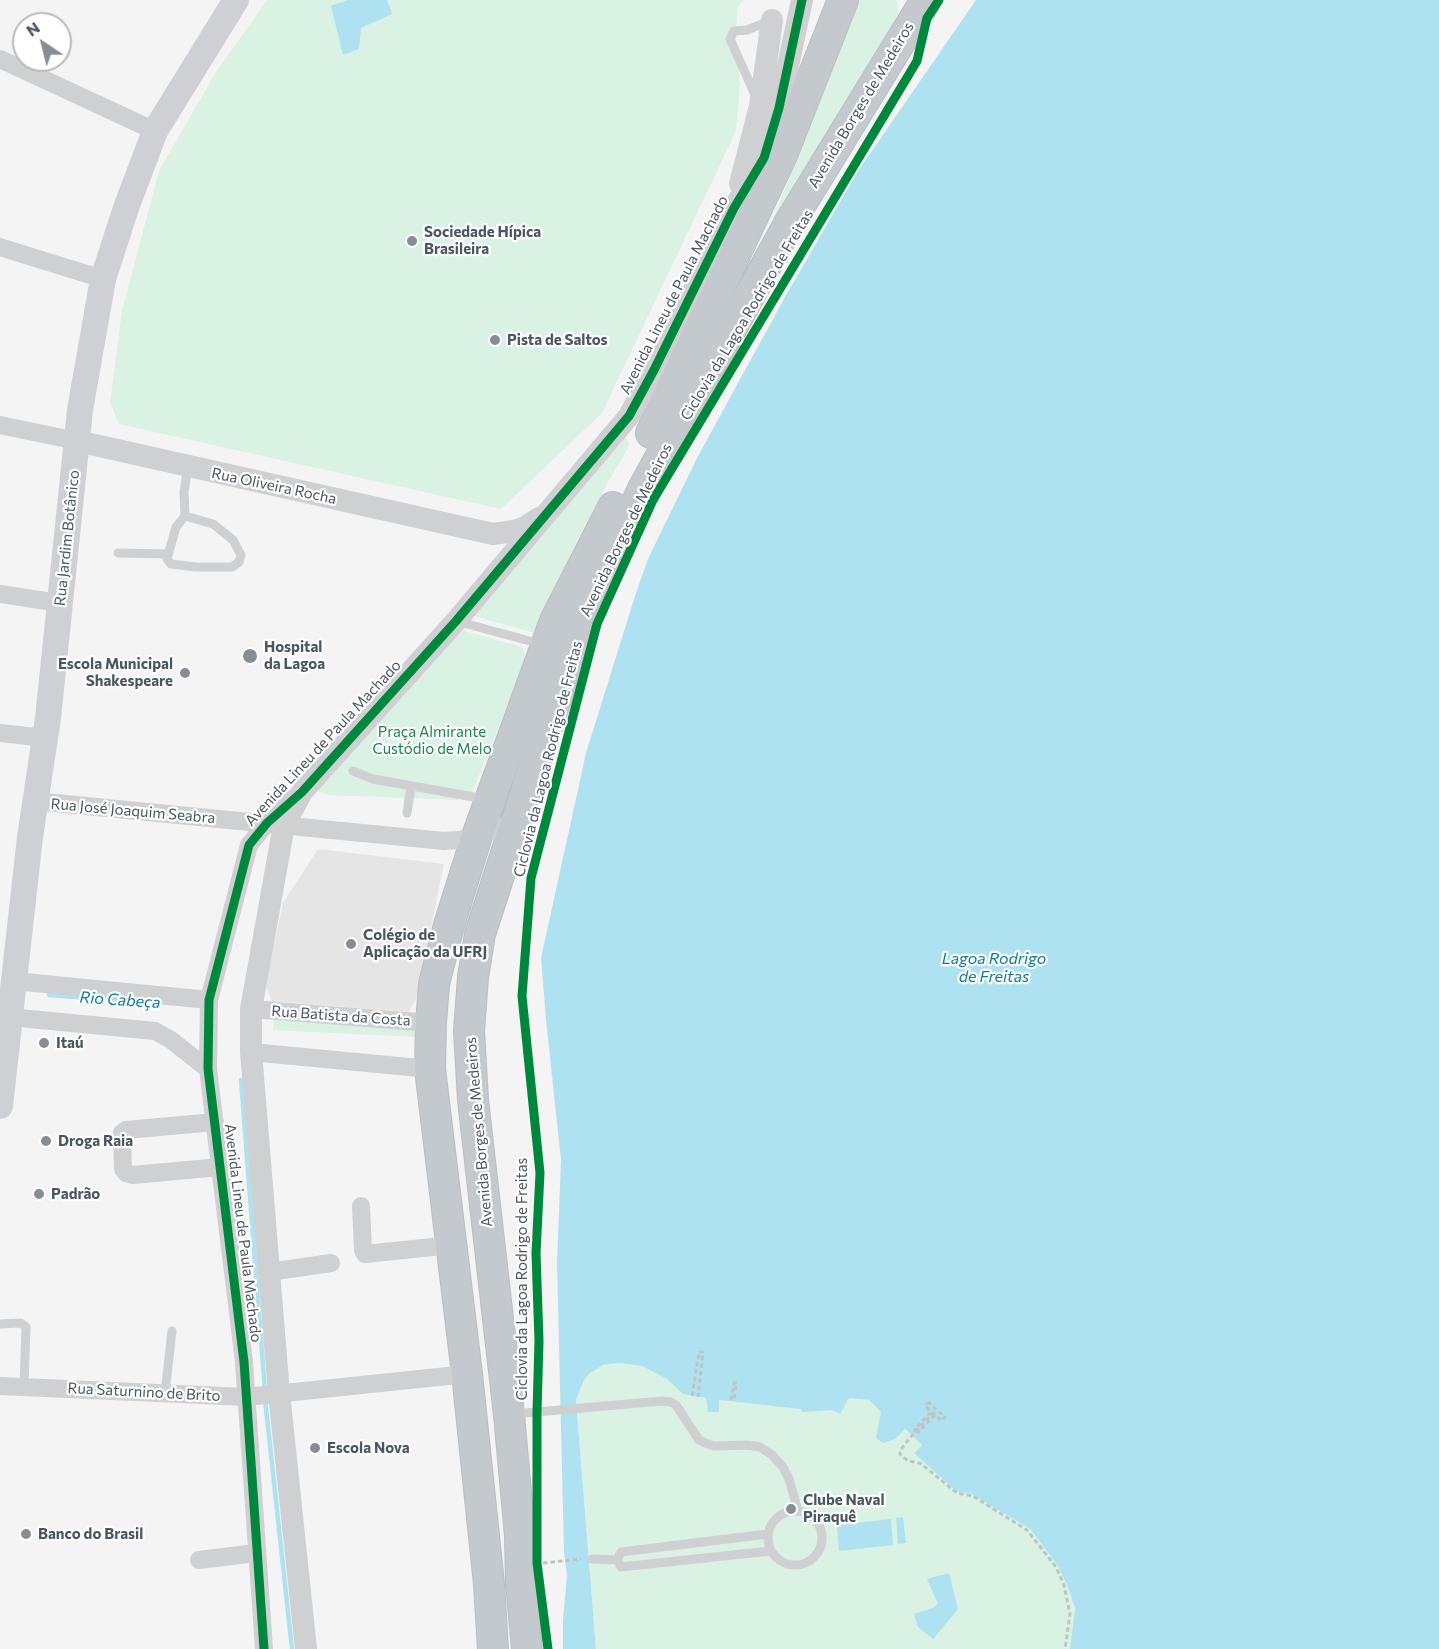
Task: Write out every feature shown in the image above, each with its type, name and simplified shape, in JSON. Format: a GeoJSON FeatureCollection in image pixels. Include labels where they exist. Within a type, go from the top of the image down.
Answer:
{"type":"FeatureCollection","features":[{"type":"Feature","properties":{"kind":"highway","name":"Avenida Borges de Medeiros"},"geometry":{"type":"LineString","coordinates":[[493,1649],[489,1584],[467,1374],[430,1070],[434,984],[448,925],[477,836],[555,621],[668,399],[782,155],[843,0]]}},
{"type":"Feature","properties":{"kind":"highway","name":"Avenida Borges de Medeiros"},"geometry":{"type":"LineString","coordinates":[[527,1649],[521,1583],[530,1560],[520,1536],[523,1413],[474,1115],[469,1030],[473,977],[480,934],[581,622],[643,489],[790,222],[916,18]]}},
{"type":"Feature","properties":{"kind":"highway"},"geometry":{"type":"LineString","coordinates":[[431,1023],[442,1029],[447,1038],[456,1086],[474,1115]]}},
{"type":"Feature","properties":{"kind":"highway"},"geometry":{"type":"LineString","coordinates":[[467,1374],[481,1380],[489,1392],[506,1508],[530,1560]]}},
{"type":"Feature","properties":{"kind":"main road","name":"Rua Jardim Botânico"},"geometry":{"type":"LineString","coordinates":[[0,1106],[6,1010],[14,981],[30,837],[45,738],[85,377],[103,279],[126,208],[155,131],[236,0]]}},
{"type":"Feature","properties":{"kind":"street","name":"Avenida Lineu de Paula Machado"},"geometry":{"type":"LineString","coordinates":[[264,1649],[256,1554],[248,1396],[208,1070],[209,1000],[249,845],[276,824],[456,621],[629,416],[734,208],[764,158],[770,107],[802,0]]}},
{"type":"Feature","properties":{"kind":"street"},"geometry":{"type":"LineString","coordinates":[[774,10],[774,60],[770,107],[782,155]]}},
{"type":"Feature","properties":{"kind":"street"},"geometry":{"type":"LineString","coordinates":[[0,59],[155,131]]}},
{"type":"Feature","properties":{"kind":"street"},"geometry":{"type":"LineString","coordinates":[[0,247],[103,279]]}},
{"type":"Feature","properties":{"kind":"street","name":"Rua Oliveira Rocha"},"geometry":{"type":"LineString","coordinates":[[0,425],[493,534],[525,527],[546,514]]}},
{"type":"Feature","properties":{"kind":"street"},"geometry":{"type":"LineString","coordinates":[[486,585],[492,556],[493,534]]}},
{"type":"Feature","properties":{"kind":"street"},"geometry":{"type":"LineString","coordinates":[[0,594],[59,603]]}},
{"type":"Feature","properties":{"kind":"street"},"geometry":{"type":"LineString","coordinates":[[0,733],[45,738]]}},
{"type":"Feature","properties":{"kind":"street","name":"Rua José Joaquim Seabra"},"geometry":{"type":"LineString","coordinates":[[36,801],[444,841],[477,836],[515,823]]}},
{"type":"Feature","properties":{"kind":"street","name":"Avenida Lineu de Paula Machado"},"geometry":{"type":"LineString","coordinates":[[276,824],[251,1009],[251,1052],[278,1394],[306,1649]]}},
{"type":"Feature","properties":{"kind":"street"},"geometry":{"type":"LineString","coordinates":[[14,981],[209,1000]]}},
{"type":"Feature","properties":{"kind":"street","name":"Rua Batista da Costa"},"geometry":{"type":"LineString","coordinates":[[251,1009],[431,1023]]}},
{"type":"Feature","properties":{"kind":"street"},"geometry":{"type":"LineString","coordinates":[[6,1010],[155,1031],[171,1040],[208,1070]]}},
{"type":"Feature","properties":{"kind":"street"},"geometry":{"type":"LineString","coordinates":[[251,1052],[430,1070]]}},
{"type":"Feature","properties":{"kind":"street"},"geometry":{"type":"LineString","coordinates":[[215,1122],[126,1130],[122,1133],[123,1169],[126,1173],[133,1175],[220,1167]]}},
{"type":"Feature","properties":{"kind":"street"},"geometry":{"type":"LineString","coordinates":[[361,1206],[365,1254],[452,1245]]}},
{"type":"Feature","properties":{"kind":"street"},"geometry":{"type":"LineString","coordinates":[[269,1272],[331,1263]]}},
{"type":"Feature","properties":{"kind":"street","name":"Rua Saturnino de Brito"},"geometry":{"type":"LineString","coordinates":[[0,1386],[248,1396],[467,1374]]}},
{"type":"Feature","properties":{"kind":"street"},"geometry":{"type":"LineString","coordinates":[[199,1560],[256,1554]]}},
{"type":"Feature","properties":{"kind":"lane"},"geometry":{"type":"LineString","coordinates":[[770,107],[730,39],[734,32],[747,30],[774,10]]}},
{"type":"Feature","properties":{"kind":"lane"},"geometry":{"type":"LineString","coordinates":[[184,516],[213,525],[233,540],[241,555],[239,562],[232,567],[177,565],[171,564],[167,559],[176,526],[184,516],[184,492],[188,466]]}},
{"type":"Feature","properties":{"kind":"lane"},"geometry":{"type":"LineString","coordinates":[[118,553],[168,554]]}},
{"type":"Feature","properties":{"kind":"lane"},"geometry":{"type":"LineString","coordinates":[[456,621],[546,645]]}},
{"type":"Feature","properties":{"kind":"lane"},"geometry":{"type":"LineString","coordinates":[[353,771],[373,779],[490,800]]}},
{"type":"Feature","properties":{"kind":"lane"},"geometry":{"type":"LineString","coordinates":[[407,813],[411,787]]}},
{"type":"Feature","properties":{"kind":"lane"},"geometry":{"type":"LineString","coordinates":[[0,1324],[21,1323],[26,1328],[24,1386]]}},
{"type":"Feature","properties":{"kind":"lane"},"geometry":{"type":"LineString","coordinates":[[165,1393],[172,1331]]}},
{"type":"Feature","properties":{"kind":"lane"},"geometry":{"type":"LineString","coordinates":[[523,1413],[670,1402],[676,1405],[699,1440],[714,1446],[760,1447],[772,1455],[783,1467],[789,1479],[798,1511]]}},
{"type":"Feature","properties":{"kind":"lane"},"geometry":{"type":"LineString","coordinates":[[798,1511],[814,1518],[822,1533],[822,1542],[820,1550],[814,1557],[799,1565],[790,1565],[782,1562],[770,1551],[768,1534],[770,1526],[782,1514],[798,1511]]}},
{"type":"Feature","properties":{"kind":"lane"},"geometry":{"type":"LineString","coordinates":[[617,1560],[621,1552],[768,1534]]}},
{"type":"Feature","properties":{"kind":"lane"},"geometry":{"type":"LineString","coordinates":[[718,1540],[720,1556]]}},
{"type":"Feature","properties":{"kind":"lane"},"geometry":{"type":"LineString","coordinates":[[688,1544],[688,1560]]}},
{"type":"Feature","properties":{"kind":"lane"},"geometry":{"type":"LineString","coordinates":[[658,1548],[658,1563]]}},
{"type":"Feature","properties":{"kind":"lane"},"geometry":{"type":"LineString","coordinates":[[617,1560],[621,1567],[770,1551]]}},
{"type":"Feature","properties":{"kind":"lane"},"geometry":{"type":"LineString","coordinates":[[592,1558],[617,1560]]}},
{"type":"Feature","properties":{"kind":"path"},"geometry":{"type":"LineString","coordinates":[[692,1396],[699,1352],[703,1352],[698,1397]]}},
{"type":"Feature","properties":{"kind":"path"},"geometry":{"type":"LineString","coordinates":[[734,1383],[736,1383],[733,1401],[734,1383]]}},
{"type":"Feature","properties":{"kind":"path"},"geometry":{"type":"LineString","coordinates":[[928,1402],[945,1418],[942,1421],[935,1415],[912,1436],[931,1412],[925,1405],[928,1402]]}},
{"type":"Feature","properties":{"kind":"path"},"geometry":{"type":"LineString","coordinates":[[934,1412],[908,1440],[900,1454],[908,1461],[920,1463],[957,1493],[973,1496],[1027,1530],[1056,1567],[1064,1585],[1070,1614],[1065,1649]]}},
{"type":"Feature","properties":{"kind":"path"},"geometry":{"type":"LineString","coordinates":[[530,1560],[592,1558]]}},
{"type":"Feature","properties":{"kind":"shaded area","name":"Colégio de Aplicação da UFRJ"},"geometry":{"type":"Polygon","coordinates":[[[318,849],[444,864],[416,1000],[408,1012],[272,1001],[265,984],[283,903],[318,849]]]}},
{"type":"Feature","properties":{"kind":"green space","name":"Sociedade Hípica Brasileira"},"geometry":{"type":"Polygon","coordinates":[[[267,0],[744,0],[737,8],[736,39],[740,84],[736,131],[602,413],[501,509],[119,424],[110,403],[122,311],[159,171],[216,72],[267,0]]]}},
{"type":"Feature","properties":{"kind":"green space"},"geometry":{"type":"Polygon","coordinates":[[[860,0],[896,0],[898,4],[897,30],[761,249],[860,0]]]}},
{"type":"Feature","properties":{"kind":"green space"},"geometry":{"type":"Polygon","coordinates":[[[625,438],[629,442],[628,448],[578,538],[535,633],[474,616],[625,438]]]}},
{"type":"Feature","properties":{"kind":"green space","name":"Praça Almirante Custódio de Melo"},"geometry":{"type":"Polygon","coordinates":[[[458,629],[521,647],[526,659],[472,793],[458,800],[329,795],[319,792],[318,785],[458,629]]]}},
{"type":"Feature","properties":{"kind":"green space"},"geometry":{"type":"Polygon","coordinates":[[[274,1011],[419,1022],[416,1037],[273,1030],[274,1011]]]}},
{"type":"Feature","properties":{"kind":"green space","name":"Clube Naval Piraquê"},"geometry":{"type":"Polygon","coordinates":[[[619,1363],[642,1366],[667,1379],[681,1391],[707,1398],[708,1412],[719,1412],[718,1400],[803,1411],[832,1410],[840,1414],[849,1398],[869,1400],[881,1412],[879,1427],[895,1439],[904,1429],[922,1445],[914,1453],[957,1492],[970,1493],[1029,1529],[1058,1566],[1068,1587],[1075,1608],[1070,1649],[596,1649],[576,1400],[589,1374],[603,1365],[619,1363]]]}},
{"type":"Feature","properties":{"kind":"water"},"geometry":{"type":"Polygon","coordinates":[[[348,0],[387,0],[392,14],[361,28],[359,49],[343,55],[331,6],[348,0]]]}},
{"type":"Feature","properties":{"kind":"water","name":"Lagoa Rodrigo de Freitas"},"geometry":{"type":"Polygon","coordinates":[[[976,0],[1439,0],[1439,1649],[1070,1649],[1075,1608],[1068,1587],[1058,1566],[1030,1529],[970,1493],[957,1492],[914,1453],[922,1445],[905,1429],[895,1439],[883,1443],[876,1438],[881,1412],[869,1400],[849,1398],[840,1414],[832,1410],[803,1412],[800,1409],[719,1400],[719,1412],[708,1412],[706,1398],[683,1394],[667,1379],[642,1366],[619,1363],[603,1365],[589,1374],[576,1400],[596,1649],[563,1649],[567,1575],[564,1552],[557,1263],[561,1160],[541,958],[586,753],[648,559],[697,458],[785,297],[858,171],[976,0]]]}},
{"type":"Feature","properties":{"kind":"water"},"geometry":{"type":"Polygon","coordinates":[[[903,1517],[906,1543],[898,1544],[896,1518],[903,1517]]]}},
{"type":"Feature","properties":{"kind":"water"},"geometry":{"type":"Polygon","coordinates":[[[891,1519],[893,1545],[839,1551],[837,1525],[891,1519]]]}},
{"type":"Feature","properties":{"kind":"water"},"geometry":{"type":"Polygon","coordinates":[[[949,1573],[958,1609],[933,1639],[918,1627],[914,1614],[938,1604],[927,1579],[949,1573]]]}},
{"type":"Feature","properties":{"kind":"waterway","name":"Rio Cabeça"},"geometry":{"type":"LineString","coordinates":[[49,995],[115,1000]]}},
{"type":"Feature","properties":{"kind":"waterway"},"geometry":{"type":"LineString","coordinates":[[241,1080],[265,1391]]}},
{"type":"Feature","properties":{"kind":"waterway"},"geometry":{"type":"LineString","coordinates":[[265,1399],[292,1649]]}},
{"type":"Feature","properties":{"kind":"cycle path"},"geometry":{"type":"LineString","coordinates":[[264,1649],[244,1362],[208,1069],[209,1000],[249,845],[267,823],[302,792],[456,621],[629,416],[734,208],[764,158],[779,108],[802,0]]}},
{"type":"Feature","properties":{"kind":"cycle path","name":"Ciclovia da Lagoa Rodrigo de Freitas"},"geometry":{"type":"LineString","coordinates":[[548,1649],[537,1563],[539,1341],[536,1253],[540,1173],[522,996],[531,878],[597,624],[653,500],[917,61],[927,18],[939,0]]}},
{"type":"Feature","properties":{"kind":"place","name":"Sociedade Hípica Brasileira"},"geometry":{"type":"Point","coordinates":[412,241]}},
{"type":"Feature","properties":{"kind":"place","name":"Pista de Saltos"},"geometry":{"type":"Point","coordinates":[495,340]}},
{"type":"Feature","properties":{"kind":"place","name":"Hospital da Lagoa"},"geometry":{"type":"Point","coordinates":[250,656]}},
{"type":"Feature","properties":{"kind":"place","name":"Escola Municipal Shakespeare"},"geometry":{"type":"Point","coordinates":[185,673]}},
{"type":"Feature","properties":{"kind":"place","name":"Colégio de Aplicação da UFRJ"},"geometry":{"type":"Point","coordinates":[351,944]}},
{"type":"Feature","properties":{"kind":"place","name":"Itaú"},"geometry":{"type":"Point","coordinates":[44,1043]}},
{"type":"Feature","properties":{"kind":"place","name":"Droga Raia"},"geometry":{"type":"Point","coordinates":[46,1141]}},
{"type":"Feature","properties":{"kind":"place","name":"Padrão"},"geometry":{"type":"Point","coordinates":[39,1194]}},
{"type":"Feature","properties":{"kind":"place","name":"Escola Nova"},"geometry":{"type":"Point","coordinates":[315,1448]}},
{"type":"Feature","properties":{"kind":"place","name":"Clube Naval Piraquê"},"geometry":{"type":"Point","coordinates":[791,1509]}},
{"type":"Feature","properties":{"kind":"place","name":"Banco do Brasil"},"geometry":{"type":"Point","coordinates":[26,1534]}}]}
